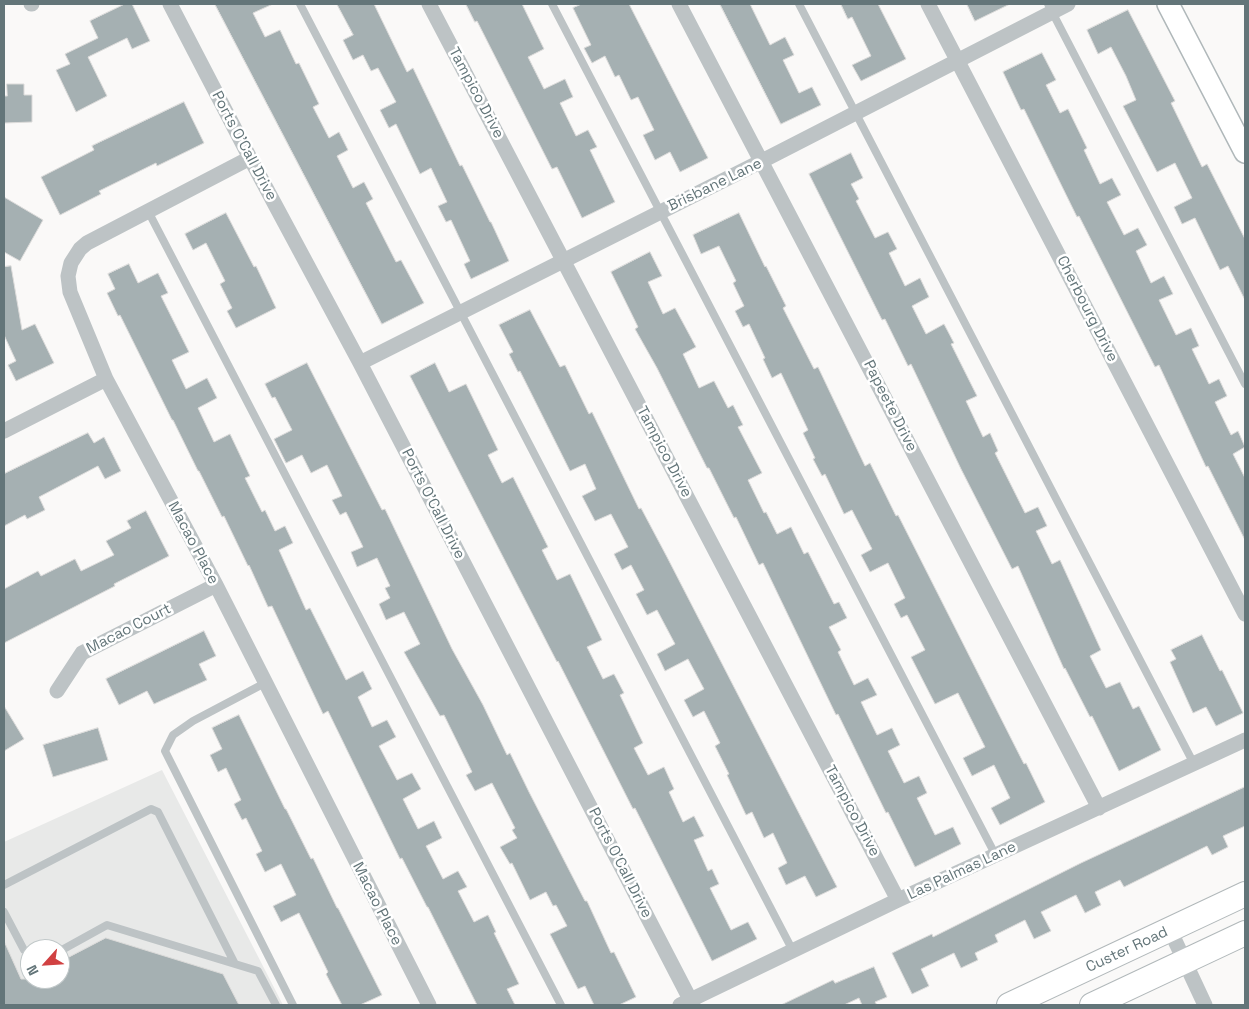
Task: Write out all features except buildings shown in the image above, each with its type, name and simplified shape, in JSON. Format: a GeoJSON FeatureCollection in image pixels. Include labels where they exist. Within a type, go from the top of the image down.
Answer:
{"type":"FeatureCollection","features":[{"type":"Feature","properties":{"kind":"main road","name":"Custer Road"},"geometry":{"type":"LineString","coordinates":[[1009,1005],[1245,894]]}},
{"type":"Feature","properties":{"kind":"main road"},"geometry":{"type":"LineString","coordinates":[[1092,1005],[1245,933]]}},
{"type":"Feature","properties":{"kind":"street","name":"Ports O'Call Drive"},"geometry":{"type":"LineString","coordinates":[[170,4],[360,363],[688,1004]]}},
{"type":"Feature","properties":{"kind":"street","name":"Tampico Drive"},"geometry":{"type":"LineString","coordinates":[[429,4],[898,900]]}},
{"type":"Feature","properties":{"kind":"street","name":"Papeete Drive"},"geometry":{"type":"LineString","coordinates":[[679,4],[1099,808]]}},
{"type":"Feature","properties":{"kind":"street","name":"Cherbourg Drive"},"geometry":{"type":"LineString","coordinates":[[928,4],[1245,614]]}},
{"type":"Feature","properties":{"kind":"street","name":"Brisbane Lane"},"geometry":{"type":"LineString","coordinates":[[360,363],[762,161],[957,60],[1050,8],[1068,4]]}},
{"type":"Feature","properties":{"kind":"street"},"geometry":{"type":"LineString","coordinates":[[1168,4],[1245,152]]}},
{"type":"Feature","properties":{"kind":"street","name":"Macao Place"},"geometry":{"type":"LineString","coordinates":[[250,158],[87,243],[80,249],[71,263],[68,276],[70,292],[106,379],[216,585],[429,1005]]}},
{"type":"Feature","properties":{"kind":"street"},"geometry":{"type":"LineString","coordinates":[[4,431],[106,379]]}},
{"type":"Feature","properties":{"kind":"street","name":"Macao Court"},"geometry":{"type":"LineString","coordinates":[[57,691],[82,653],[216,585]]}},
{"type":"Feature","properties":{"kind":"street","name":"Las Palmas Lane"},"geometry":{"type":"LineString","coordinates":[[688,1004],[898,900],[1245,740]]}},
{"type":"Feature","properties":{"kind":"street"},"geometry":{"type":"LineString","coordinates":[[1170,930],[1205,1005]]}},
{"type":"Feature","properties":{"kind":"lane"},"geometry":{"type":"LineString","coordinates":[[300,4],[793,951]]}},
{"type":"Feature","properties":{"kind":"lane"},"geometry":{"type":"LineString","coordinates":[[552,4],[996,856]]}},
{"type":"Feature","properties":{"kind":"lane"},"geometry":{"type":"LineString","coordinates":[[799,4],[1194,764]]}},
{"type":"Feature","properties":{"kind":"lane"},"geometry":{"type":"LineString","coordinates":[[1050,8],[1245,384]]}},
{"type":"Feature","properties":{"kind":"lane"},"geometry":{"type":"LineString","coordinates":[[148,211],[561,1005]]}},
{"type":"Feature","properties":{"kind":"lane"},"geometry":{"type":"LineString","coordinates":[[266,683],[193,721],[173,735],[165,750],[293,1005]]}},
{"type":"Feature","properties":{"kind":"lane"},"geometry":{"type":"LineString","coordinates":[[4,885],[151,809],[158,812],[235,964]]}},
{"type":"Feature","properties":{"kind":"lane"},"geometry":{"type":"LineString","coordinates":[[4,912],[20,942]]}},
{"type":"Feature","properties":{"kind":"lane"},"geometry":{"type":"LineString","coordinates":[[70,945],[107,925],[258,971],[276,1005]]}},
{"type":"Feature","properties":{"kind":"shaded area"},"geometry":{"type":"Polygon","coordinates":[[[162,770],[283,1005],[4,1005],[4,842],[162,770]]]}}]}
